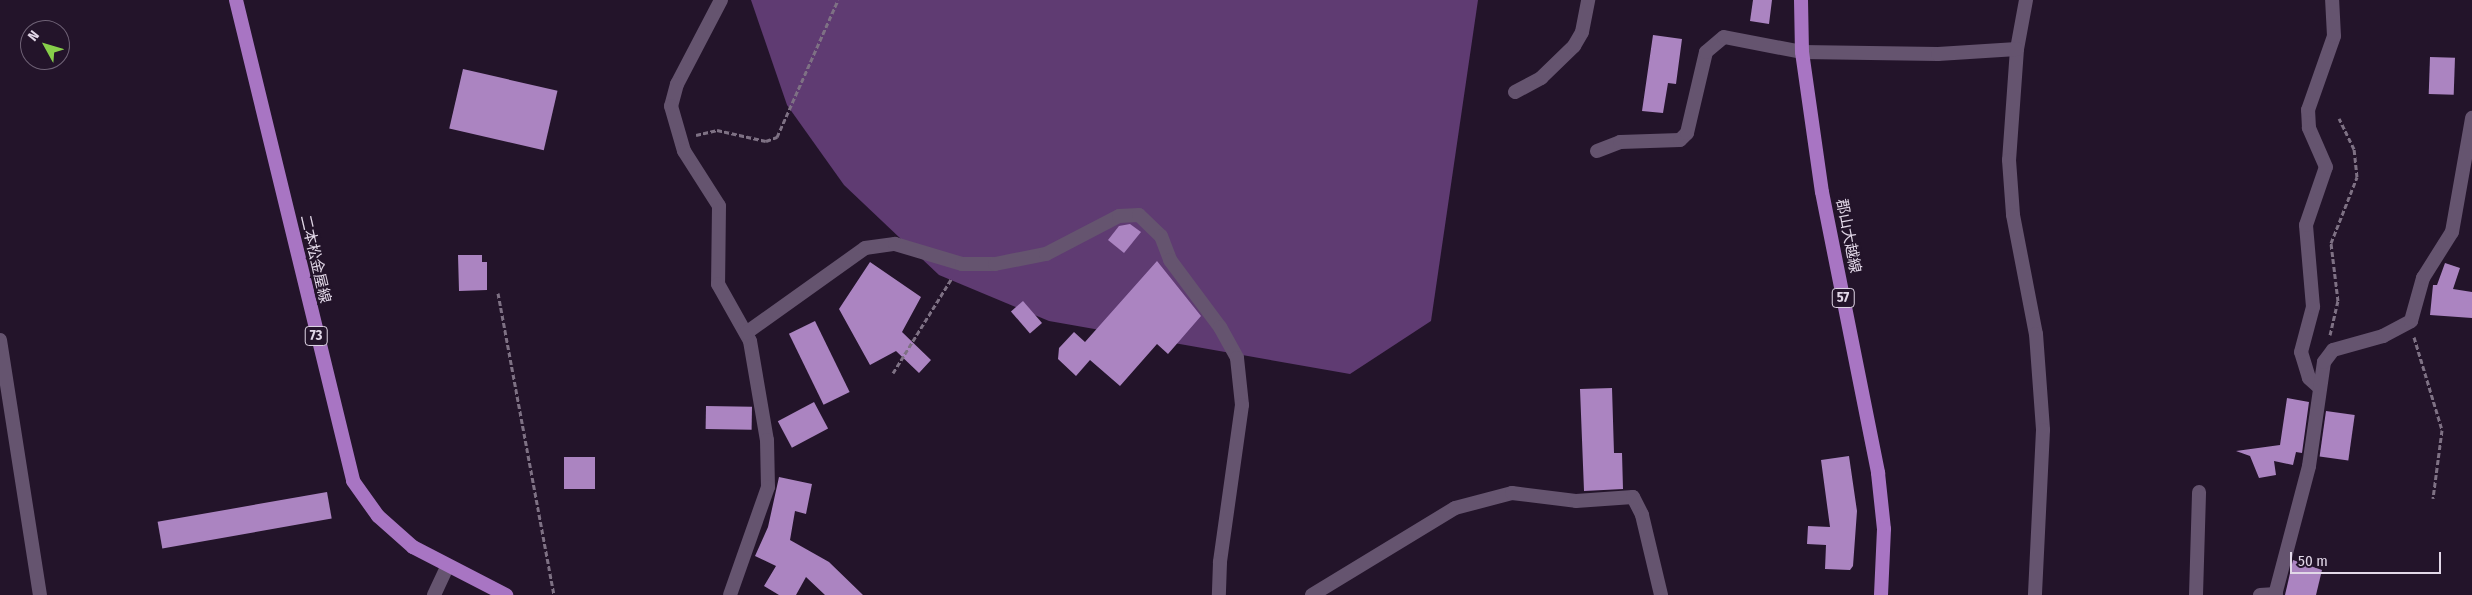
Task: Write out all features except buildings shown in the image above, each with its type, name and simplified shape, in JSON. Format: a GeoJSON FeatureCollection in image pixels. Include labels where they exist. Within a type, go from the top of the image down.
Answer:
{"type":"FeatureCollection","features":[{"type":"Feature","properties":{"kind":"main road","name":"二本松金屋線"},"geometry":{"type":"LineString","coordinates":[[236,0],[350,473],[367,504],[394,531],[447,567],[506,595]]}},
{"type":"Feature","properties":{"kind":"main road","name":"郡山大越線"},"geometry":{"type":"LineString","coordinates":[[1801,0],[1802,52],[1822,192],[1878,473],[1884,529],[1881,595]]}},
{"type":"Feature","properties":{"kind":"street"},"geometry":{"type":"LineString","coordinates":[[721,0],[674,92],[672,117],[679,141],[720,206],[718,284],[727,307],[746,333],[760,388],[769,475],[730,595]]}},
{"type":"Feature","properties":{"kind":"street"},"geometry":{"type":"LineString","coordinates":[[1515,92],[1541,78],[1574,46],[1582,32],[1588,0]]}},
{"type":"Feature","properties":{"kind":"street"},"geometry":{"type":"LineString","coordinates":[[2026,0],[2017,49],[2009,160],[2013,215],[2036,334],[2043,430],[2035,595]]}},
{"type":"Feature","properties":{"kind":"street"},"geometry":{"type":"LineString","coordinates":[[2320,388],[2309,378],[2301,352],[2313,307],[2306,225],[2326,167],[2309,128],[2308,110],[2334,36],[2332,0]]}},
{"type":"Feature","properties":{"kind":"street"},"geometry":{"type":"LineString","coordinates":[[1597,151],[1620,142],[1680,140],[1687,133],[1706,52],[1718,39],[1802,52],[1938,54],[2017,49]]}},
{"type":"Feature","properties":{"kind":"street"},"geometry":{"type":"LineString","coordinates":[[2260,595],[2276,594],[2309,466],[2326,357],[2341,347],[2383,336],[2411,321],[2423,278],[2452,232],[2472,118]]}},
{"type":"Feature","properties":{"kind":"street"},"geometry":{"type":"LineString","coordinates":[[746,333],[865,248],[895,244],[962,264],[995,264],[1046,254],[1119,216],[1139,215],[1161,236],[1170,260],[1220,327],[1237,358],[1242,405],[1220,562],[1219,595]]}},
{"type":"Feature","properties":{"kind":"street"},"geometry":{"type":"LineString","coordinates":[[0,340],[40,595]]}},
{"type":"Feature","properties":{"kind":"street"},"geometry":{"type":"LineString","coordinates":[[2196,595],[2199,492]]}},
{"type":"Feature","properties":{"kind":"street"},"geometry":{"type":"LineString","coordinates":[[1312,595],[1455,508],[1512,493],[1576,501],[1633,497],[1642,515],[1661,595]]}},
{"type":"Feature","properties":{"kind":"street"},"geometry":{"type":"LineString","coordinates":[[434,595],[447,567]]}},
{"type":"Feature","properties":{"kind":"path"},"geometry":{"type":"LineString","coordinates":[[679,141],[717,130],[766,140],[777,138],[838,0]]}},
{"type":"Feature","properties":{"kind":"path"},"geometry":{"type":"LineString","coordinates":[[2326,357],[2338,300],[2331,243],[2357,177],[2354,149],[2339,118]]}},
{"type":"Feature","properties":{"kind":"path"},"geometry":{"type":"LineString","coordinates":[[893,373],[962,264]]}},
{"type":"Feature","properties":{"kind":"path"},"geometry":{"type":"LineString","coordinates":[[498,293],[554,595]]}},
{"type":"Feature","properties":{"kind":"path"},"geometry":{"type":"LineString","coordinates":[[2411,321],[2424,379],[2442,430],[2433,498]]}},
{"type":"Feature","properties":{"kind":"shaded area"},"geometry":{"type":"Polygon","coordinates":[[[751,0],[1478,0],[1431,321],[1350,374],[1049,321],[939,275],[844,185],[787,105],[751,0]]]}}]}
